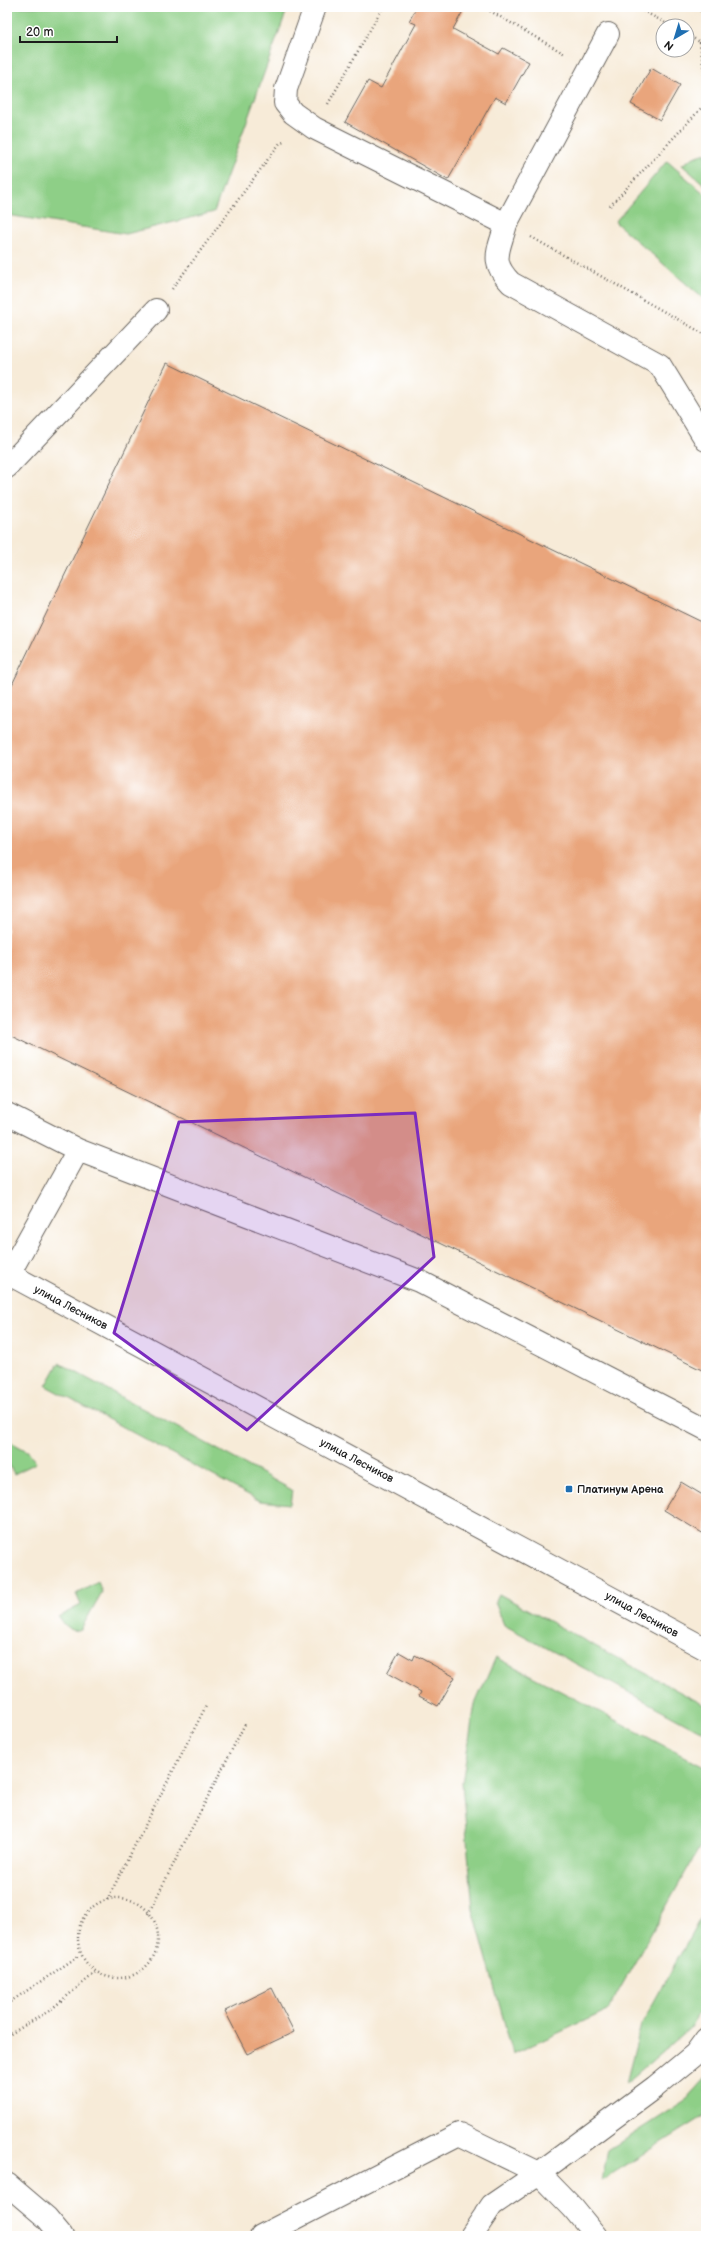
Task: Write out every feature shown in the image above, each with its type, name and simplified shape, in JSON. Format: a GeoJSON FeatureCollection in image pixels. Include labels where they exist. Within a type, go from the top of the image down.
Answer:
{"type":"FeatureCollection","features":[{"type":"Feature","properties":{"kind":"street"},"geometry":{"type":"LineString","coordinates":[[315,7],[286,89],[285,103],[293,114],[314,128],[506,224]]}},
{"type":"Feature","properties":{"kind":"street"},"geometry":{"type":"LineString","coordinates":[[608,34],[506,224],[496,258],[500,272],[511,283],[660,365],[706,440]]}},
{"type":"Feature","properties":{"kind":"street"},"geometry":{"type":"LineString","coordinates":[[7,467],[156,310]]}},
{"type":"Feature","properties":{"kind":"street"},"geometry":{"type":"LineString","coordinates":[[7,1114],[78,1150],[418,1281],[706,1429]]}},
{"type":"Feature","properties":{"kind":"street"},"geometry":{"type":"LineString","coordinates":[[8,1273],[78,1150]]}},
{"type":"Feature","properties":{"kind":"street","name":"улица Лесников"},"geometry":{"type":"LineString","coordinates":[[8,1273],[527,1551],[706,1649]]}},
{"type":"Feature","properties":{"kind":"street"},"geometry":{"type":"LineString","coordinates":[[471,2236],[492,2205],[538,2173],[655,2086],[695,2054],[706,2038]]}},
{"type":"Feature","properties":{"kind":"street"},"geometry":{"type":"LineString","coordinates":[[261,2236],[459,2134],[538,2173],[573,2208],[596,2236]]}},
{"type":"Feature","properties":{"kind":"street"},"geometry":{"type":"LineString","coordinates":[[7,2184],[47,2218],[62,2236]]}},
{"type":"Feature","properties":{"kind":"path"},"geometry":{"type":"LineString","coordinates":[[156,310],[280,143],[314,128],[383,7]]}},
{"type":"Feature","properties":{"kind":"path"},"geometry":{"type":"LineString","coordinates":[[483,7],[589,69]]}},
{"type":"Feature","properties":{"kind":"path"},"geometry":{"type":"LineString","coordinates":[[636,7],[656,18]]}},
{"type":"Feature","properties":{"kind":"path"},"geometry":{"type":"LineString","coordinates":[[693,7],[706,14]]}},
{"type":"Feature","properties":{"kind":"path"},"geometry":{"type":"LineString","coordinates":[[695,39],[706,45]]}},
{"type":"Feature","properties":{"kind":"path"},"geometry":{"type":"LineString","coordinates":[[700,42],[706,88]]}},
{"type":"Feature","properties":{"kind":"path"},"geometry":{"type":"LineString","coordinates":[[610,206],[706,103]]}},
{"type":"Feature","properties":{"kind":"path"},"geometry":{"type":"LineString","coordinates":[[506,224],[704,334],[706,333]]}},
{"type":"Feature","properties":{"kind":"path"},"geometry":{"type":"LineString","coordinates":[[107,1900],[207,1704]]}},
{"type":"Feature","properties":{"kind":"path"},"geometry":{"type":"LineString","coordinates":[[148,1914],[245,1724]]}},
{"type":"Feature","properties":{"kind":"path"},"geometry":{"type":"LineString","coordinates":[[121,1898],[141,1905],[154,1921],[158,1942],[152,1961],[136,1975],[115,1979],[95,1973],[80,1955],[77,1934],[84,1915],[100,1901],[107,1900],[121,1898]]}},
{"type":"Feature","properties":{"kind":"path"},"geometry":{"type":"LineString","coordinates":[[7,2004],[80,1955]]}},
{"type":"Feature","properties":{"kind":"path"},"geometry":{"type":"LineString","coordinates":[[7,2036],[49,2011],[95,1973]]}},
{"type":"Feature","properties":{"kind":"highlighted area"},"geometry":{"type":"Polygon","coordinates":[[[415,1113],[434,1257],[247,1430],[114,1333],[179,1122],[415,1113]]]}},
{"type":"Feature","properties":{"kind":"green space"},"geometry":{"type":"Polygon","coordinates":[[[7,7],[288,7],[214,212],[126,234],[7,215],[7,7]]]}},
{"type":"Feature","properties":{"kind":"green space"},"geometry":{"type":"Polygon","coordinates":[[[706,153],[706,186],[682,165],[694,157],[706,153]]]}},
{"type":"Feature","properties":{"kind":"green space"},"geometry":{"type":"Polygon","coordinates":[[[667,161],[706,195],[706,301],[615,222],[667,161]]]}},
{"type":"Feature","properties":{"kind":"green space"},"geometry":{"type":"Polygon","coordinates":[[[59,1363],[292,1490],[290,1504],[260,1501],[46,1386],[59,1363]]]}},
{"type":"Feature","properties":{"kind":"green space"},"geometry":{"type":"Polygon","coordinates":[[[7,1440],[29,1452],[36,1463],[14,1474],[7,1461],[7,1440]]]}},
{"type":"Feature","properties":{"kind":"green space"},"geometry":{"type":"Polygon","coordinates":[[[98,1582],[102,1592],[81,1629],[70,1630],[58,1617],[81,1605],[76,1594],[98,1582]]]}},
{"type":"Feature","properties":{"kind":"green space"},"geometry":{"type":"Polygon","coordinates":[[[499,1594],[706,1706],[706,1734],[504,1625],[495,1602],[499,1594]]]}},
{"type":"Feature","properties":{"kind":"green space"},"geometry":{"type":"Polygon","coordinates":[[[496,1657],[706,1768],[706,1836],[608,2010],[513,2054],[473,1909],[462,1783],[475,1704],[496,1657]]]}},
{"type":"Feature","properties":{"kind":"green space"},"geometry":{"type":"Polygon","coordinates":[[[706,1908],[706,2001],[689,2029],[626,2083],[641,2025],[706,1908]]]}},
{"type":"Feature","properties":{"kind":"green space"},"geometry":{"type":"Polygon","coordinates":[[[706,2078],[706,2115],[602,2180],[608,2150],[687,2099],[706,2078]]]}},
{"type":"Feature","properties":{"kind":"building"},"geometry":{"type":"Polygon","coordinates":[[[417,7],[456,7],[463,11],[453,29],[499,54],[503,48],[529,62],[506,103],[495,97],[448,180],[345,122],[368,81],[381,88],[416,24],[409,21],[417,7]]]}},
{"type":"Feature","properties":{"kind":"building"},"geometry":{"type":"Polygon","coordinates":[[[651,68],[680,85],[660,120],[631,104],[651,68]]]}},
{"type":"Feature","properties":{"kind":"building"},"geometry":{"type":"Polygon","coordinates":[[[167,363],[706,624],[706,1372],[7,1033],[7,695],[167,363]]]}},
{"type":"Feature","properties":{"kind":"building"},"geometry":{"type":"Polygon","coordinates":[[[681,1482],[706,1497],[706,1530],[704,1534],[664,1510],[681,1482]]]}},
{"type":"Feature","properties":{"kind":"building"},"geometry":{"type":"Polygon","coordinates":[[[399,1652],[413,1660],[415,1655],[455,1677],[438,1706],[419,1696],[421,1692],[387,1673],[399,1652]]]}},
{"type":"Feature","properties":{"kind":"building"},"geometry":{"type":"Polygon","coordinates":[[[272,1988],[294,2032],[247,2054],[225,2011],[272,1988]]]}},
{"type":"Feature","properties":{"kind":"place","name":"Платинум Арена"},"geometry":{"type":"Point","coordinates":[569,1489]}}]}
